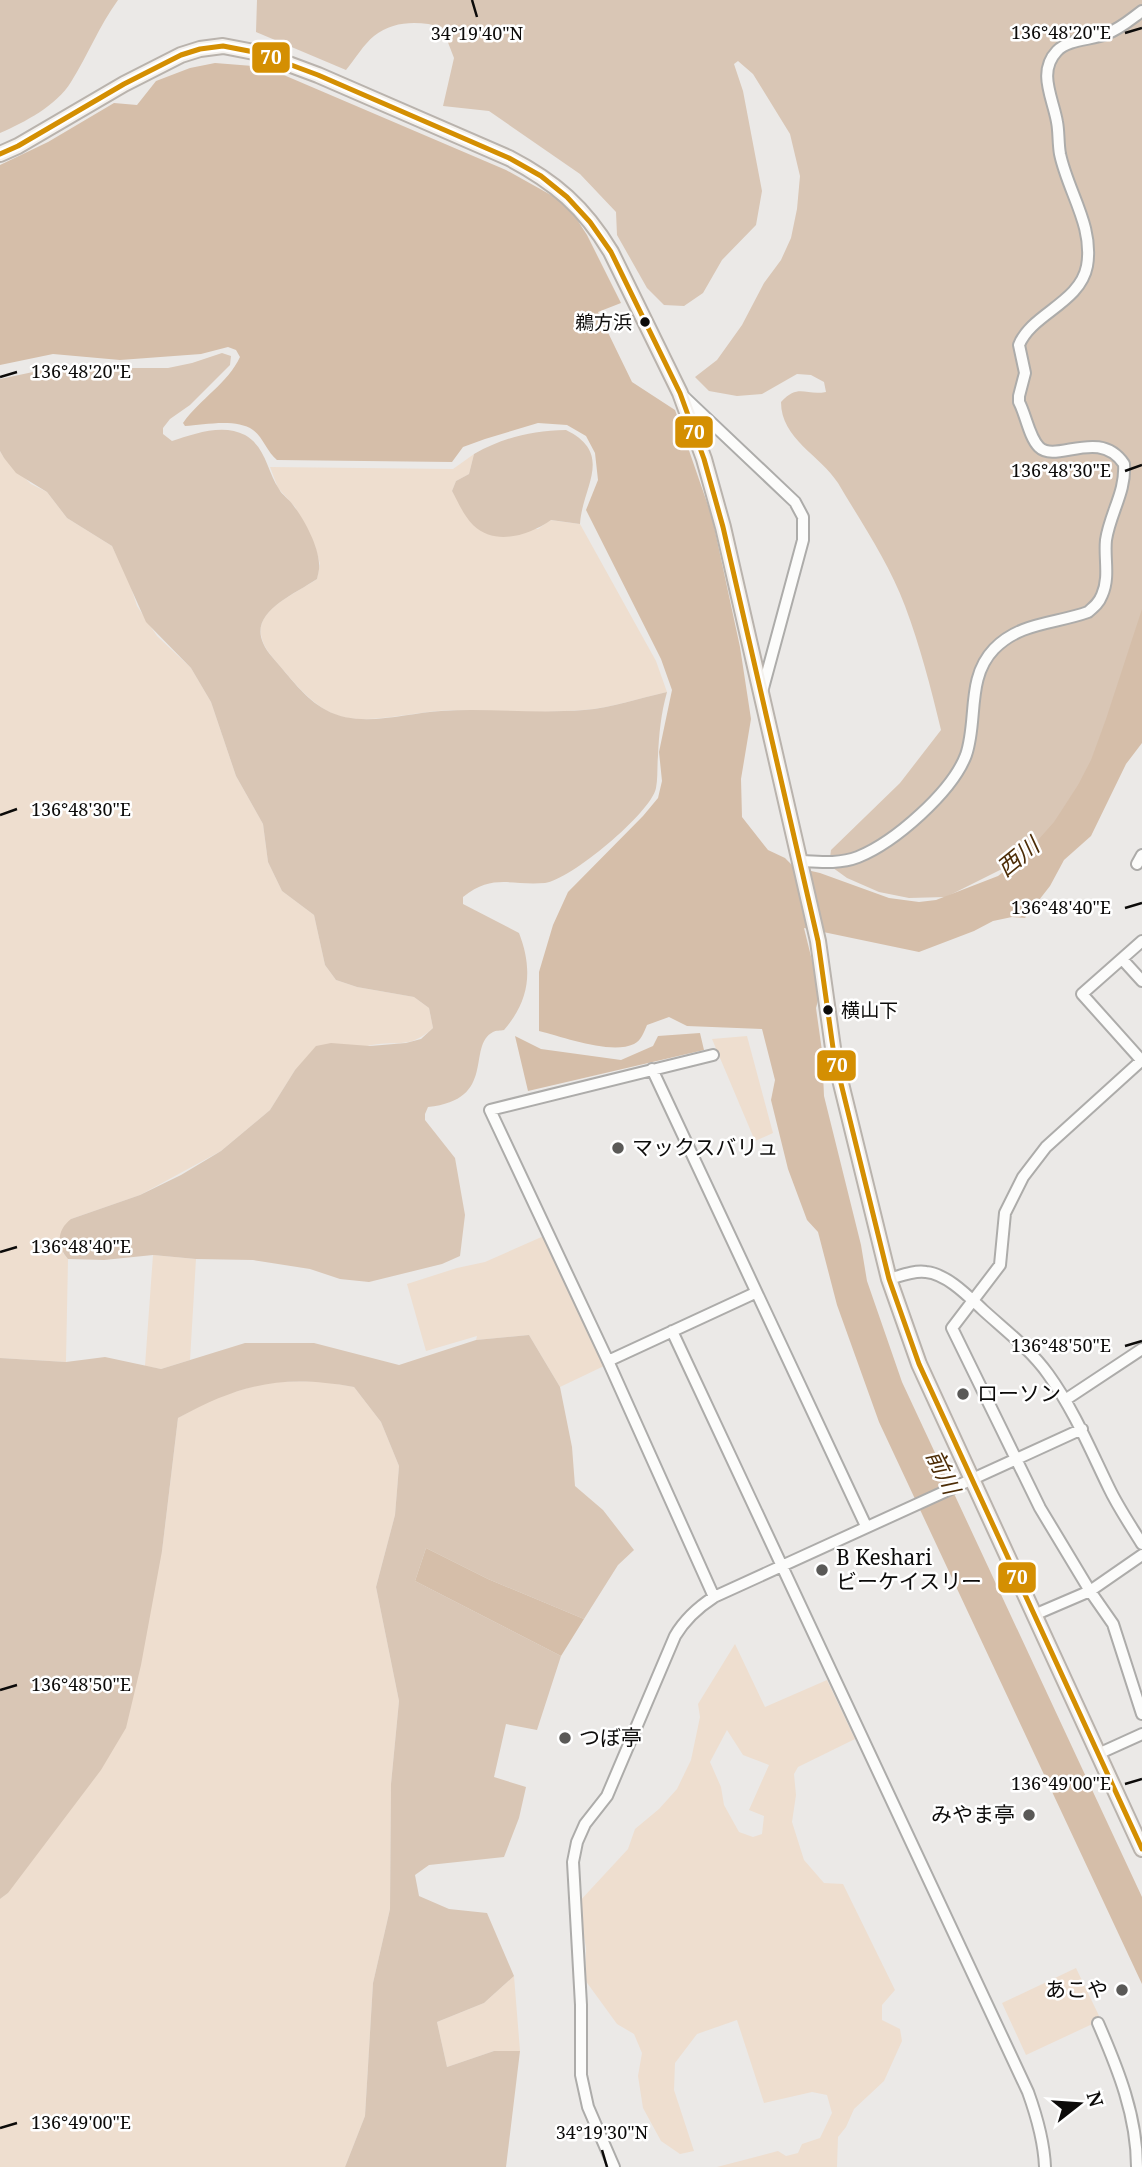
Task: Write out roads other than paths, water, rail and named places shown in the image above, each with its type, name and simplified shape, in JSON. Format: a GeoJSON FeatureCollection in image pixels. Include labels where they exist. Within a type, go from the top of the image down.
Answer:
{"type":"FeatureCollection","features":[{"type":"Feature","properties":{"kind":"main road"},"geometry":{"type":"LineString","coordinates":[[0,154],[124,84],[190,52],[223,46],[259,53],[318,75],[509,158],[563,192],[589,218],[611,252],[680,393],[704,459],[723,527],[801,864],[818,941],[834,1055],[889,1279],[965,1481],[1034,1615],[1142,1849]]}},
{"type":"Feature","properties":{"kind":"street"},"geometry":{"type":"LineString","coordinates":[[801,864],[835,862],[858,857],[886,841],[931,805],[945,791],[966,755],[975,686],[979,672],[992,651],[1018,630],[1087,612],[1102,595],[1105,585],[1106,541],[1122,491],[1124,464],[1115,453],[1107,450],[1083,446],[1048,452],[1040,448],[1019,402],[1025,373],[1019,345],[1029,330],[1083,280],[1088,255],[1086,230],[1060,154],[1058,122],[1047,85],[1047,69],[1057,51],[1065,46],[1106,34],[1142,11]]}},
{"type":"Feature","properties":{"kind":"street"},"geometry":{"type":"LineString","coordinates":[[680,393],[795,502],[803,517],[803,540],[761,698]]}},
{"type":"Feature","properties":{"kind":"street"},"geometry":{"type":"LineString","coordinates":[[1142,940],[1082,994],[1142,1060],[1046,1147],[1023,1177],[1005,1213],[1000,1265],[952,1328],[1040,1508],[1113,1624],[1142,1714]]}},
{"type":"Feature","properties":{"kind":"street"},"geometry":{"type":"LineString","coordinates":[[1122,959],[1142,981]]}},
{"type":"Feature","properties":{"kind":"street"},"geometry":{"type":"LineString","coordinates":[[713,1055],[490,1110],[714,1597]]}},
{"type":"Feature","properties":{"kind":"street"},"geometry":{"type":"LineString","coordinates":[[652,1069],[866,1527]]}},
{"type":"Feature","properties":{"kind":"street"},"geometry":{"type":"LineString","coordinates":[[889,1279],[918,1272],[941,1276],[974,1301],[1047,1372],[1082,1429],[1110,1491],[1142,1544]]}},
{"type":"Feature","properties":{"kind":"street"},"geometry":{"type":"LineString","coordinates":[[608,1362],[755,1293]]}},
{"type":"Feature","properties":{"kind":"street"},"geometry":{"type":"LineString","coordinates":[[672,1331],[1028,2092],[1045,2151],[1045,2167]]}},
{"type":"Feature","properties":{"kind":"street"},"geometry":{"type":"LineString","coordinates":[[1065,1400],[1142,1349]]}},
{"type":"Feature","properties":{"kind":"street"},"geometry":{"type":"LineString","coordinates":[[614,2167],[588,2107],[581,2075],[581,2005],[573,1861],[585,1824],[607,1796],[675,1636],[691,1614],[714,1597],[1082,1429]]}},
{"type":"Feature","properties":{"kind":"street"},"geometry":{"type":"LineString","coordinates":[[1034,1615],[1090,1591],[1142,1555]]}},
{"type":"Feature","properties":{"kind":"street"},"geometry":{"type":"LineString","coordinates":[[1098,1754],[1142,1734]]}},
{"type":"Feature","properties":{"kind":"street"},"geometry":{"type":"LineString","coordinates":[[1098,2023],[1120,2073],[1131,2113],[1137,2167]]}},
{"type":"Feature","properties":{"kind":"water","name":"前川"},"geometry":{"type":"Polygon","coordinates":[[[215,63],[265,67],[506,170],[567,204],[587,235],[621,303],[598,312],[632,382],[675,410],[712,517],[740,647],[751,719],[741,779],[742,817],[768,850],[785,858],[794,867],[820,873],[889,898],[919,902],[936,900],[998,876],[1022,858],[1054,822],[1078,785],[1091,760],[1106,719],[1142,609],[1142,743],[1126,764],[1091,836],[1064,860],[1050,886],[1025,918],[1012,917],[993,921],[919,952],[804,928],[820,993],[816,1008],[824,1096],[861,1245],[867,1281],[902,1382],[1142,1897],[1142,1984],[879,1422],[837,1305],[818,1232],[807,1220],[788,1169],[771,1100],[775,1080],[762,1029],[687,1026],[669,1017],[647,1025],[636,1043],[624,1047],[587,1044],[539,1031],[539,972],[553,925],[568,892],[658,798],[662,781],[659,752],[672,690],[661,659],[586,510],[598,480],[595,453],[586,436],[567,425],[538,423],[463,447],[452,462],[277,460],[256,433],[246,426],[220,423],[185,426],[183,423],[235,366],[240,357],[236,350],[228,347],[201,354],[120,360],[53,354],[0,365],[0,165],[48,142],[114,103],[137,105],[156,81],[190,68],[215,63]]]}},
{"type":"Feature","properties":{"kind":"water"},"geometry":{"type":"Polygon","coordinates":[[[700,1033],[704,1050],[528,1091],[515,1036],[541,1049],[621,1060],[653,1046],[658,1036],[700,1033]]]}},
{"type":"Feature","properties":{"kind":"water"},"geometry":{"type":"Polygon","coordinates":[[[426,1548],[488,1579],[584,1619],[561,1656],[415,1581],[426,1548]]]}},
{"type":"Feature","properties":{"kind":"place","name":"鵜方浜"},"geometry":{"type":"Point","coordinates":[645,322]}},
{"type":"Feature","properties":{"kind":"place","name":"横山下"},"geometry":{"type":"Point","coordinates":[828,1010]}},
{"type":"Feature","properties":{"kind":"place","name":"マックスバリュ"},"geometry":{"type":"Point","coordinates":[618,1148]}},
{"type":"Feature","properties":{"kind":"place","name":"ローソン"},"geometry":{"type":"Point","coordinates":[963,1394]}},
{"type":"Feature","properties":{"kind":"place","name":"B Keshari ビーケイスリー"},"geometry":{"type":"Point","coordinates":[822,1570]}},
{"type":"Feature","properties":{"kind":"place","name":"つぼ亭"},"geometry":{"type":"Point","coordinates":[565,1738]}},
{"type":"Feature","properties":{"kind":"place","name":"みやま亭"},"geometry":{"type":"Point","coordinates":[1029,1815]}},
{"type":"Feature","properties":{"kind":"place","name":"あこや"},"geometry":{"type":"Point","coordinates":[1122,1990]}},
{"type":"Feature","properties":{"kind":"water label","name":"西川"},"geometry":{"type":"Point","coordinates":[1018,857]}}]}
